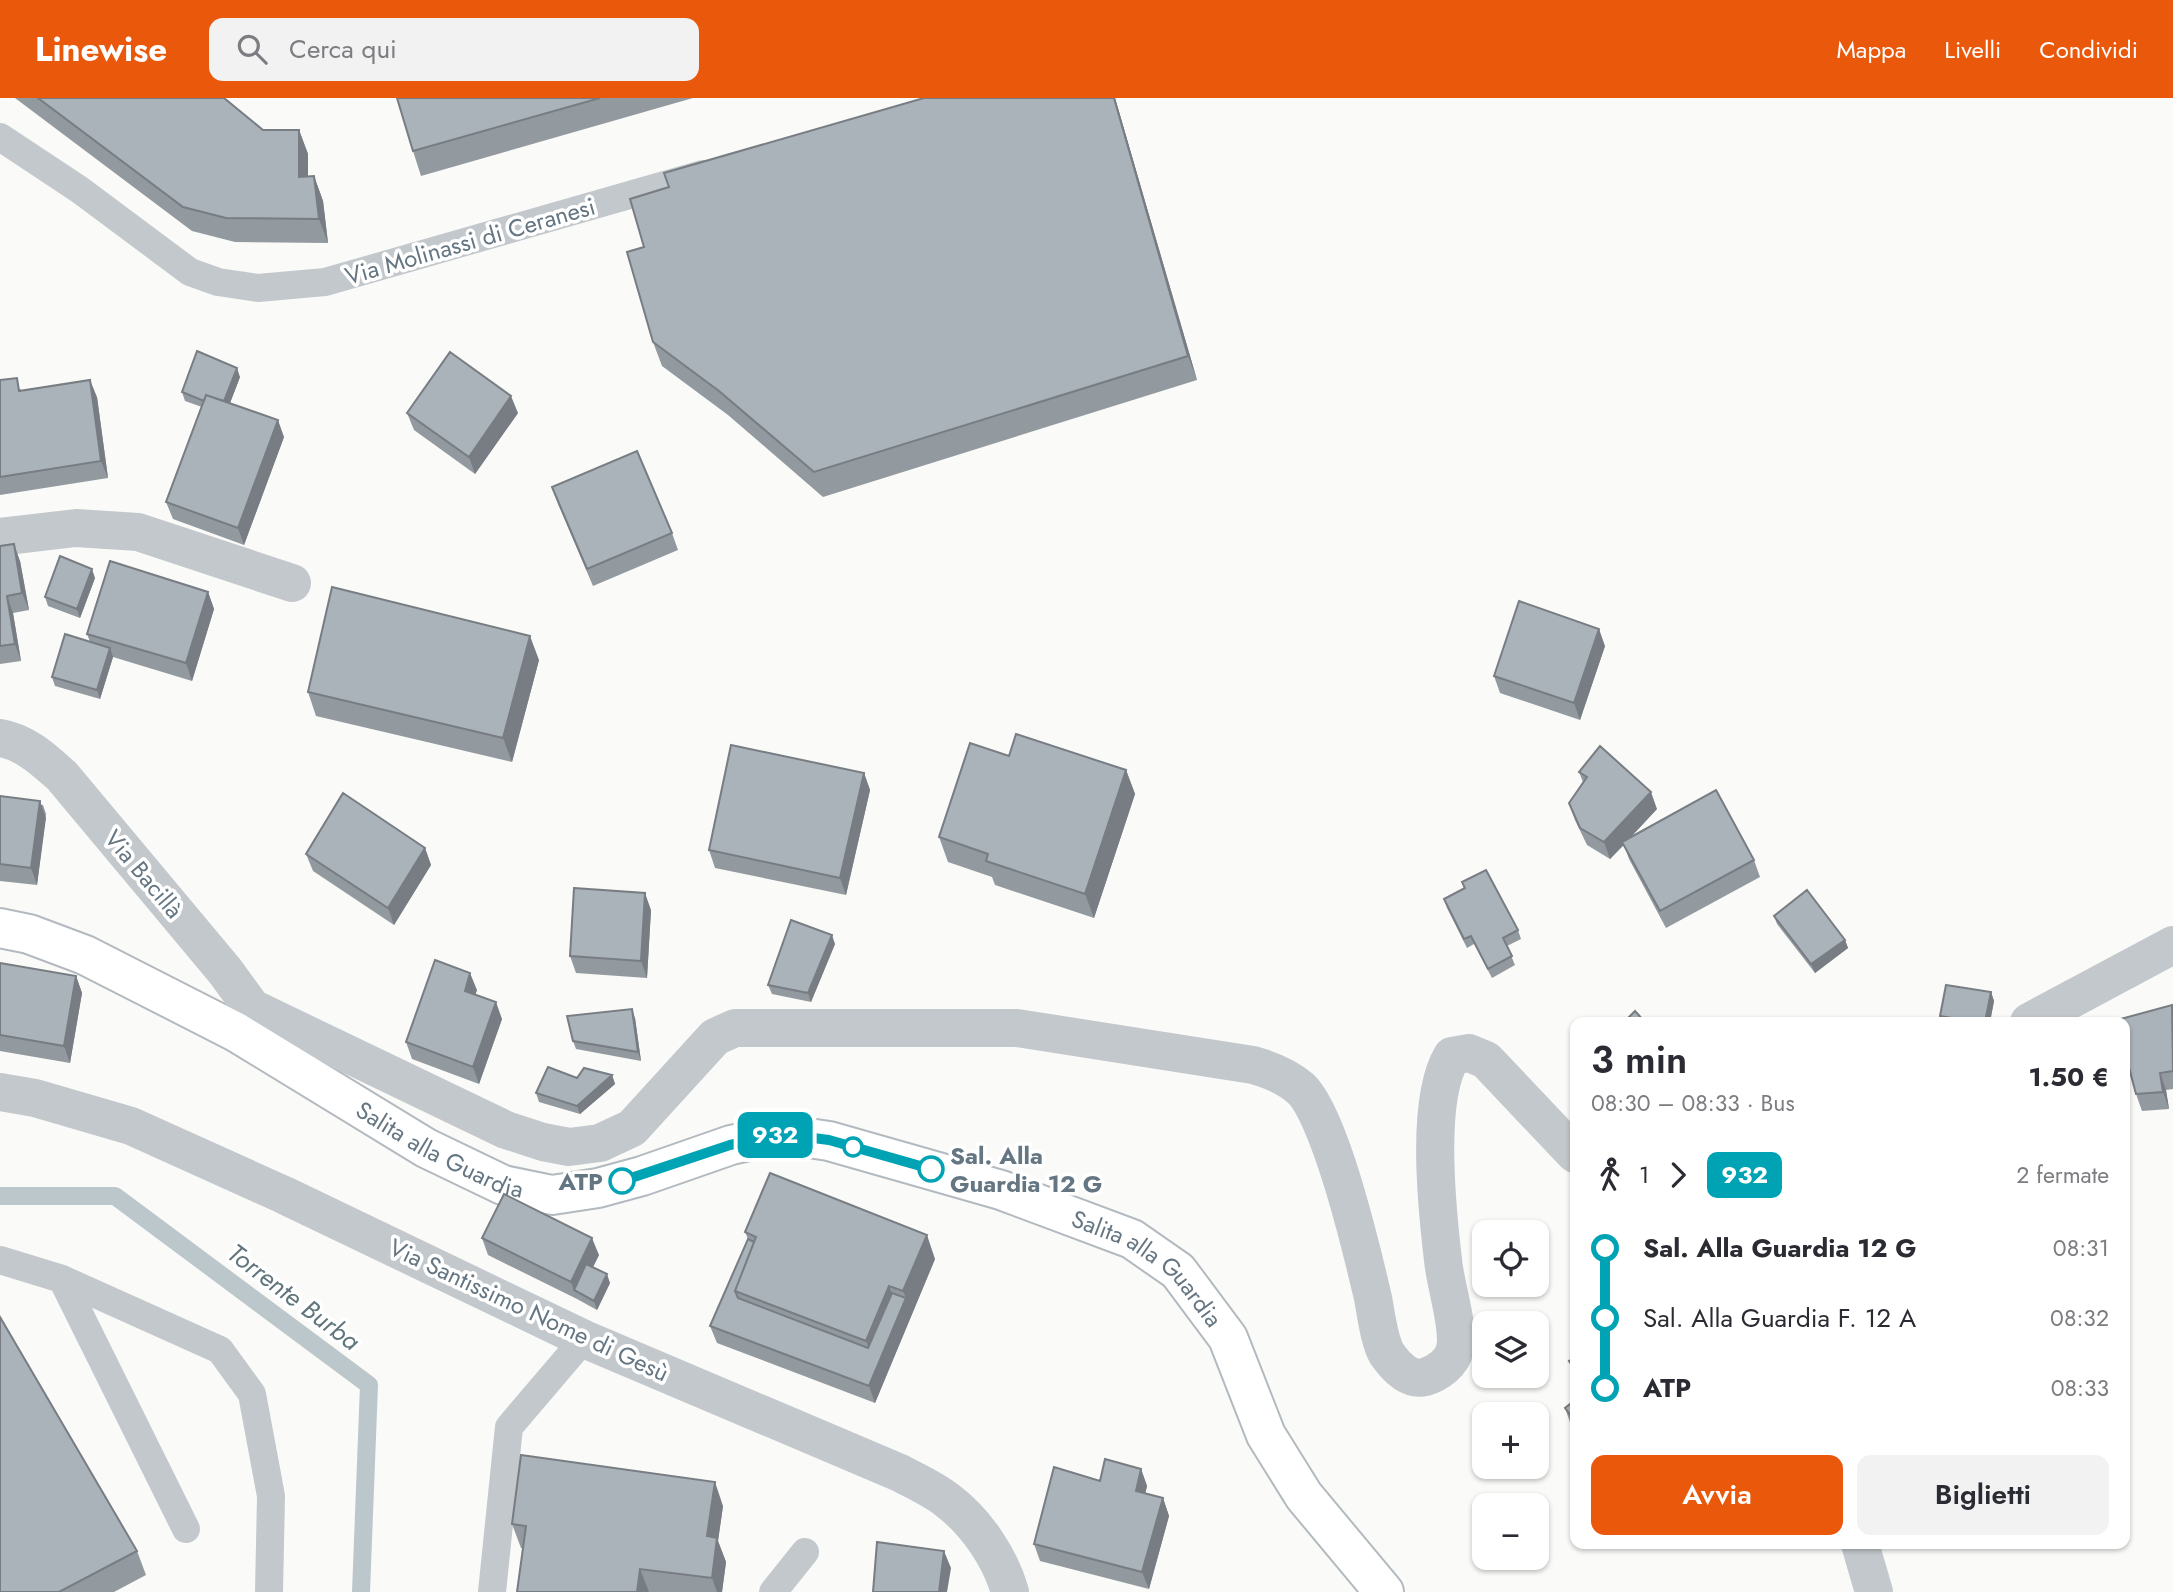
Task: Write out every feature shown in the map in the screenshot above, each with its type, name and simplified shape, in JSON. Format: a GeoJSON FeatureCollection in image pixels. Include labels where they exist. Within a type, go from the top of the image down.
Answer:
{"type":"FeatureCollection","features":[{"type":"Feature","properties":{"kind":"main road","name":"Salita alla Guardia"},"geometry":{"type":"LineString","coordinates":[[0,928],[29,934],[85,955],[244,1020],[426,1148],[503,1185],[552,1195],[598,1188],[642,1176],[730,1145],[781,1134],[829,1140],[1001,1190],[1132,1239],[1178,1271],[1228,1338],[1266,1435],[1304,1496],[1384,1592]]}},
{"type":"Feature","properties":{"kind":"street"},"geometry":{"type":"LineString","coordinates":[[0,537],[76,528],[138,532],[292,583]]}},
{"type":"Feature","properties":{"kind":"street","name":"Via Bacillà"},"geometry":{"type":"LineString","coordinates":[[0,738],[37,754],[62,776],[225,971],[244,1020]]}},
{"type":"Feature","properties":{"kind":"street"},"geometry":{"type":"LineString","coordinates":[[2038,1017],[2173,945]]}},
{"type":"Feature","properties":{"kind":"street"},"geometry":{"type":"LineString","coordinates":[[244,1020],[506,1130],[542,1142],[569,1146],[600,1143],[632,1128],[715,1037],[735,1028],[1017,1028],[1254,1065],[1278,1072],[1303,1090],[1318,1117],[1340,1175],[1386,1352],[1407,1375],[1422,1378],[1447,1365],[1455,1350],[1454,1324],[1445,1282],[1436,1170],[1436,1122],[1445,1068],[1452,1056],[1469,1053],[1486,1060],[1570,1149]]}},
{"type":"Feature","properties":{"kind":"street","name":"Via Santissimo Nome di Gesù"},"geometry":{"type":"LineString","coordinates":[[0,1092],[35,1098],[131,1126],[284,1195],[584,1339],[900,1473],[946,1499],[973,1524],[989,1546],[1006,1578],[1010,1592]]}},
{"type":"Feature","properties":{"kind":"street"},"geometry":{"type":"LineString","coordinates":[[1861,1549],[1874,1592]]}},
{"type":"Feature","properties":{"kind":"lane","name":"Via Molinassi di Ceranesi"},"geometry":{"type":"LineString","coordinates":[[0,137],[80,190],[190,272],[218,282],[258,288],[325,282],[729,167]]}},
{"type":"Feature","properties":{"kind":"lane"},"geometry":{"type":"LineString","coordinates":[[0,1260],[62,1279],[220,1350],[252,1394],[271,1496],[269,1592]]}},
{"type":"Feature","properties":{"kind":"lane"},"geometry":{"type":"LineString","coordinates":[[62,1279],[186,1529]]}},
{"type":"Feature","properties":{"kind":"lane"},"geometry":{"type":"LineString","coordinates":[[492,1592],[509,1427],[584,1339]]}},
{"type":"Feature","properties":{"kind":"lane"},"geometry":{"type":"LineString","coordinates":[[773,1592],[805,1552]]}},
{"type":"Feature","properties":{"kind":"building"},"geometry":{"type":"Polygon","coordinates":[[[38,98],[224,98],[263,130],[299,130],[299,177],[314,176],[319,219],[226,218],[183,207],[38,98]]]}},
{"type":"Feature","properties":{"kind":"building"},"geometry":{"type":"Polygon","coordinates":[[[397,98],[600,98],[413,151],[397,98]]]}},
{"type":"Feature","properties":{"kind":"building"},"geometry":{"type":"Polygon","coordinates":[[[924,98],[1114,98],[1188,356],[814,472],[719,391],[653,342],[627,252],[644,247],[630,199],[669,187],[664,173],[924,98]]]}},
{"type":"Feature","properties":{"kind":"building"},"geometry":{"type":"Polygon","coordinates":[[[197,351],[237,368],[224,401],[206,395],[204,401],[182,392],[197,351]]]}},
{"type":"Feature","properties":{"kind":"building"},"geometry":{"type":"Polygon","coordinates":[[[450,352],[511,396],[469,457],[407,413],[450,352]]]}},
{"type":"Feature","properties":{"kind":"building"},"geometry":{"type":"Polygon","coordinates":[[[17,378],[19,391],[90,380],[101,461],[0,477],[0,380],[17,378]]]}},
{"type":"Feature","properties":{"kind":"building"},"geometry":{"type":"Polygon","coordinates":[[[206,395],[278,420],[238,528],[166,502],[206,395]]]}},
{"type":"Feature","properties":{"kind":"building"},"geometry":{"type":"Polygon","coordinates":[[[637,451],[672,533],[587,569],[552,487],[637,451]]]}},
{"type":"Feature","properties":{"kind":"building"},"geometry":{"type":"Polygon","coordinates":[[[14,544],[22,593],[7,596],[15,644],[0,646],[0,546],[14,544]]]}},
{"type":"Feature","properties":{"kind":"building"},"geometry":{"type":"Polygon","coordinates":[[[60,556],[92,569],[77,609],[45,597],[60,556]]]}},
{"type":"Feature","properties":{"kind":"building"},"geometry":{"type":"Polygon","coordinates":[[[110,561],[208,592],[186,663],[87,634],[110,561]]]}},
{"type":"Feature","properties":{"kind":"building"},"geometry":{"type":"Polygon","coordinates":[[[332,587],[530,636],[503,738],[308,692],[332,587]]]}},
{"type":"Feature","properties":{"kind":"building"},"geometry":{"type":"Polygon","coordinates":[[[1519,601],[1599,629],[1574,703],[1494,676],[1519,601]]]}},
{"type":"Feature","properties":{"kind":"building"},"geometry":{"type":"Polygon","coordinates":[[[65,634],[110,648],[97,690],[52,677],[65,634]]]}},
{"type":"Feature","properties":{"kind":"building"},"geometry":{"type":"Polygon","coordinates":[[[1016,734],[1126,770],[1085,894],[986,861],[988,854],[939,837],[970,743],[1009,756],[1016,734]]]}},
{"type":"Feature","properties":{"kind":"building"},"geometry":{"type":"Polygon","coordinates":[[[731,745],[864,773],[840,878],[709,850],[731,745]]]}},
{"type":"Feature","properties":{"kind":"building"},"geometry":{"type":"Polygon","coordinates":[[[1600,746],[1651,792],[1604,842],[1580,828],[1569,803],[1587,777],[1579,772],[1600,746]]]}},
{"type":"Feature","properties":{"kind":"building"},"geometry":{"type":"Polygon","coordinates":[[[1716,790],[1754,860],[1660,911],[1622,842],[1716,790]]]}},
{"type":"Feature","properties":{"kind":"building"},"geometry":{"type":"Polygon","coordinates":[[[343,793],[425,848],[388,908],[306,854],[343,793]]]}},
{"type":"Feature","properties":{"kind":"building"},"geometry":{"type":"Polygon","coordinates":[[[0,796],[40,801],[31,868],[0,864],[0,796]]]}},
{"type":"Feature","properties":{"kind":"building"},"geometry":{"type":"Polygon","coordinates":[[[1486,870],[1518,930],[1503,938],[1512,956],[1488,969],[1471,936],[1464,939],[1444,899],[1465,888],[1462,882],[1486,870]]]}},
{"type":"Feature","properties":{"kind":"building"},"geometry":{"type":"Polygon","coordinates":[[[574,888],[645,893],[641,961],[570,956],[574,888]]]}},
{"type":"Feature","properties":{"kind":"building"},"geometry":{"type":"Polygon","coordinates":[[[1807,890],[1845,940],[1811,964],[1774,916],[1807,890]]]}},
{"type":"Feature","properties":{"kind":"building"},"geometry":{"type":"Polygon","coordinates":[[[791,920],[832,935],[808,993],[768,985],[791,920]]]}},
{"type":"Feature","properties":{"kind":"building"},"geometry":{"type":"Polygon","coordinates":[[[435,960],[470,973],[465,991],[496,1002],[473,1067],[406,1042],[435,960]]]}},
{"type":"Feature","properties":{"kind":"building"},"geometry":{"type":"Polygon","coordinates":[[[0,963],[76,976],[64,1046],[0,1035],[0,963]]]}},
{"type":"Feature","properties":{"kind":"building"},"geometry":{"type":"Polygon","coordinates":[[[1946,985],[1991,992],[1986,1017],[1940,1016],[1946,985]]]}},
{"type":"Feature","properties":{"kind":"building"},"geometry":{"type":"Polygon","coordinates":[[[2172,1005],[2173,1071],[2160,1073],[2163,1092],[2136,1094],[2130,1072],[2128,1017],[2172,1005]]]}},
{"type":"Feature","properties":{"kind":"building"},"geometry":{"type":"Polygon","coordinates":[[[632,1009],[638,1052],[573,1041],[567,1016],[632,1009]]]}},
{"type":"Feature","properties":{"kind":"building"},"geometry":{"type":"Polygon","coordinates":[[[1635,1011],[1640,1017],[1629,1017],[1635,1011]]]}},
{"type":"Feature","properties":{"kind":"building"},"geometry":{"type":"Polygon","coordinates":[[[548,1067],[577,1078],[584,1068],[612,1075],[577,1106],[536,1093],[548,1067]]]}},
{"type":"Feature","properties":{"kind":"building"},"geometry":{"type":"Polygon","coordinates":[[[770,1173],[927,1235],[903,1291],[889,1286],[866,1341],[735,1291],[756,1237],[745,1232],[770,1173]]]}},
{"type":"Feature","properties":{"kind":"building"},"geometry":{"type":"Polygon","coordinates":[[[504,1194],[592,1238],[571,1282],[482,1238],[504,1194]]]}},
{"type":"Feature","properties":{"kind":"building"},"geometry":{"type":"Polygon","coordinates":[[[748,1239],[754,1242],[735,1291],[738,1298],[868,1348],[892,1293],[906,1298],[869,1386],[710,1326],[748,1239]]]}},
{"type":"Feature","properties":{"kind":"building"},"geometry":{"type":"Polygon","coordinates":[[[586,1264],[607,1274],[594,1301],[574,1290],[586,1264]]]}},
{"type":"Feature","properties":{"kind":"building"},"geometry":{"type":"Polygon","coordinates":[[[0,1317],[137,1551],[59,1592],[0,1592],[0,1317]]]}},
{"type":"Feature","properties":{"kind":"building"},"geometry":{"type":"Polygon","coordinates":[[[521,1455],[715,1482],[707,1536],[717,1538],[712,1578],[640,1569],[637,1592],[517,1592],[526,1526],[512,1524],[521,1455]]]}},
{"type":"Feature","properties":{"kind":"building"},"geometry":{"type":"Polygon","coordinates":[[[1105,1459],[1141,1469],[1136,1491],[1163,1498],[1142,1572],[1034,1544],[1054,1467],[1100,1481],[1105,1459]]]}},
{"type":"Feature","properties":{"kind":"building"},"geometry":{"type":"Polygon","coordinates":[[[877,1542],[944,1551],[939,1592],[873,1592],[877,1542]]]}},
{"type":"Feature","properties":{"kind":"waterway","name":"Torrente Burba"},"geometry":{"type":"LineString","coordinates":[[0,1196],[115,1196],[369,1385],[361,1592]]}},
{"type":"Feature","properties":{"kind":"bus line","name":"932"},"geometry":{"type":"LineString","coordinates":[[622,1181],[730,1145],[781,1134],[829,1140],[931,1169]]}},
{"type":"Feature","properties":{"kind":"place","name":"Sal. Alla Guardia 12 G"},"geometry":{"type":"Point","coordinates":[931,1169]}},
{"type":"Feature","properties":{"kind":"place","name":"ATP"},"geometry":{"type":"Point","coordinates":[622,1181]}}]}
